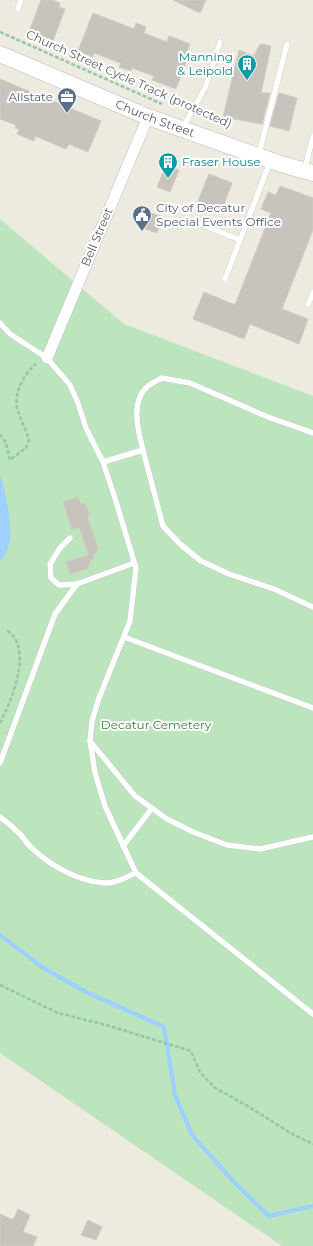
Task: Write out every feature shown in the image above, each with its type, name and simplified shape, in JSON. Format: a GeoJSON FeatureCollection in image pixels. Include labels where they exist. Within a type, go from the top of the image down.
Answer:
{"type":"FeatureCollection","features":[{"type":"Feature","properties":{"kind":"main road","name":"Church Street"},"geometry":{"type":"LineString","coordinates":[[0,54],[148,118],[186,123],[264,158],[309,172]]}},
{"type":"Feature","properties":{"kind":"street","name":"Bell Street"},"geometry":{"type":"LineString","coordinates":[[43,359],[148,118]]}},
{"type":"Feature","properties":{"kind":"lane"},"geometry":{"type":"LineString","coordinates":[[18,9],[21,0]]}},
{"type":"Feature","properties":{"kind":"lane"},"geometry":{"type":"LineString","coordinates":[[186,123],[205,88],[220,42]]}},
{"type":"Feature","properties":{"kind":"lane"},"geometry":{"type":"LineString","coordinates":[[224,280],[240,240],[264,158],[287,44]]}},
{"type":"Feature","properties":{"kind":"lane"},"geometry":{"type":"LineString","coordinates":[[309,172],[313,136]]}},
{"type":"Feature","properties":{"kind":"lane"},"geometry":{"type":"LineString","coordinates":[[198,223],[240,240]]}},
{"type":"Feature","properties":{"kind":"lane"},"geometry":{"type":"LineString","coordinates":[[308,305],[313,292]]}},
{"type":"Feature","properties":{"kind":"lane"},"geometry":{"type":"LineString","coordinates":[[0,323],[10,334],[43,359],[70,385],[78,403],[86,428],[103,462],[136,568],[130,621],[99,698],[92,721],[90,741],[95,773],[105,806],[123,846],[136,873],[313,1014]]}},
{"type":"Feature","properties":{"kind":"lane"},"geometry":{"type":"LineString","coordinates":[[313,432],[268,417],[190,383],[162,378],[147,386],[140,398],[137,411],[137,426],[163,526],[180,544],[201,561],[229,574],[274,589],[313,607]]}},
{"type":"Feature","properties":{"kind":"lane"},"geometry":{"type":"LineString","coordinates":[[103,462],[143,450]]}},
{"type":"Feature","properties":{"kind":"lane"},"geometry":{"type":"LineString","coordinates":[[70,538],[60,548],[50,564],[51,578],[59,585],[77,584],[134,563]]}},
{"type":"Feature","properties":{"kind":"lane"},"geometry":{"type":"LineString","coordinates":[[0,763],[55,614],[77,584]]}},
{"type":"Feature","properties":{"kind":"lane"},"geometry":{"type":"LineString","coordinates":[[124,637],[313,708]]}},
{"type":"Feature","properties":{"kind":"lane"},"geometry":{"type":"LineString","coordinates":[[90,741],[135,796],[167,819],[193,832],[227,845],[260,849],[313,837]]}},
{"type":"Feature","properties":{"kind":"lane"},"geometry":{"type":"LineString","coordinates":[[123,846],[152,808]]}},
{"type":"Feature","properties":{"kind":"lane"},"geometry":{"type":"LineString","coordinates":[[0,817],[19,834],[32,849],[66,871],[84,878],[105,883],[123,879],[136,873]]}},
{"type":"Feature","properties":{"kind":"path","name":"Church Street Cycle Track (protected)"},"geometry":{"type":"LineString","coordinates":[[0,32],[186,123]]}},
{"type":"Feature","properties":{"kind":"path"},"geometry":{"type":"LineString","coordinates":[[0,434],[6,443],[10,460],[26,448],[29,440],[17,406],[17,396],[23,379],[31,368],[43,359]]}},
{"type":"Feature","properties":{"kind":"path"},"geometry":{"type":"LineString","coordinates":[[0,723],[19,674],[20,658],[14,638],[5,629]]}},
{"type":"Feature","properties":{"kind":"path"},"geometry":{"type":"LineString","coordinates":[[1,986],[58,1012],[191,1051],[200,1072],[215,1088],[246,1105],[292,1134],[313,1144]]}},
{"type":"Feature","properties":{"kind":"green space","name":"Decatur Cemetery"},"geometry":{"type":"Polygon","coordinates":[[[0,219],[124,324],[313,396],[313,1246],[282,1246],[0,1053],[0,219]]]}},
{"type":"Feature","properties":{"kind":"water"},"geometry":{"type":"Polygon","coordinates":[[[0,475],[7,500],[10,537],[8,549],[0,561],[0,475]]]}},
{"type":"Feature","properties":{"kind":"building"},"geometry":{"type":"Polygon","coordinates":[[[41,0],[52,0],[60,3],[59,7],[65,9],[53,41],[29,32],[41,0]]]}},
{"type":"Feature","properties":{"kind":"building"},"geometry":{"type":"Polygon","coordinates":[[[173,0],[206,0],[200,13],[173,0]]]}},
{"type":"Feature","properties":{"kind":"building"},"geometry":{"type":"Polygon","coordinates":[[[93,13],[134,29],[136,23],[146,27],[144,33],[167,42],[169,36],[190,44],[186,54],[189,55],[176,89],[152,80],[154,76],[132,68],[131,71],[119,67],[121,63],[94,53],[93,57],[78,51],[93,13]]]}},
{"type":"Feature","properties":{"kind":"building","name":"Manning & Leipold"},"geometry":{"type":"Polygon","coordinates":[[[260,44],[271,46],[261,93],[270,93],[262,124],[223,117],[239,50],[254,56],[260,44]]]}},
{"type":"Feature","properties":{"kind":"building"},"geometry":{"type":"Polygon","coordinates":[[[0,79],[101,121],[88,152],[69,144],[66,149],[35,136],[34,141],[17,134],[19,129],[15,128],[16,125],[0,119],[0,79]]]}},
{"type":"Feature","properties":{"kind":"building"},"geometry":{"type":"Polygon","coordinates":[[[279,93],[297,98],[289,131],[270,126],[279,93]]]}},
{"type":"Feature","properties":{"kind":"building","name":"Fraser House"},"geometry":{"type":"Polygon","coordinates":[[[166,165],[179,170],[170,192],[157,187],[166,165]]]}},
{"type":"Feature","properties":{"kind":"building"},"geometry":{"type":"Polygon","coordinates":[[[209,174],[232,183],[222,210],[198,201],[209,174]]]}},
{"type":"Feature","properties":{"kind":"building"},"geometry":{"type":"Polygon","coordinates":[[[280,186],[313,198],[313,230],[282,309],[308,319],[299,344],[250,324],[244,339],[193,319],[204,292],[235,305],[271,213],[261,209],[268,192],[276,195],[280,186]]]}},
{"type":"Feature","properties":{"kind":"building"},"geometry":{"type":"Polygon","coordinates":[[[145,211],[163,217],[157,233],[139,227],[145,211]]]}},
{"type":"Feature","properties":{"kind":"building"},"geometry":{"type":"Polygon","coordinates":[[[78,497],[81,504],[85,503],[90,515],[87,516],[98,548],[87,569],[70,574],[66,562],[89,555],[79,527],[72,530],[63,502],[78,497]]]}},
{"type":"Feature","properties":{"kind":"building"},"geometry":{"type":"Polygon","coordinates":[[[18,1209],[30,1215],[23,1232],[37,1237],[33,1246],[0,1246],[0,1214],[13,1220],[18,1209]]]}},
{"type":"Feature","properties":{"kind":"building"},"geometry":{"type":"Polygon","coordinates":[[[88,1220],[102,1227],[96,1240],[81,1235],[88,1220]]]}},
{"type":"Feature","properties":{"kind":"waterway"},"geometry":{"type":"LineString","coordinates":[[0,935],[42,967],[84,991],[164,1027],[175,1095],[192,1135],[235,1183],[269,1216],[313,1206]]}},
{"type":"Feature","properties":{"kind":"place","name":"Manning & Leipold"},"geometry":{"type":"Point","coordinates":[247,81]}},
{"type":"Feature","properties":{"kind":"place","name":"Allstate"},"geometry":{"type":"Point","coordinates":[67,114]}},
{"type":"Feature","properties":{"kind":"place","name":"Fraser House"},"geometry":{"type":"Point","coordinates":[168,179]}},
{"type":"Feature","properties":{"kind":"place","name":"City of Decatur Special Events Office"},"geometry":{"type":"Point","coordinates":[142,232]}}]}
